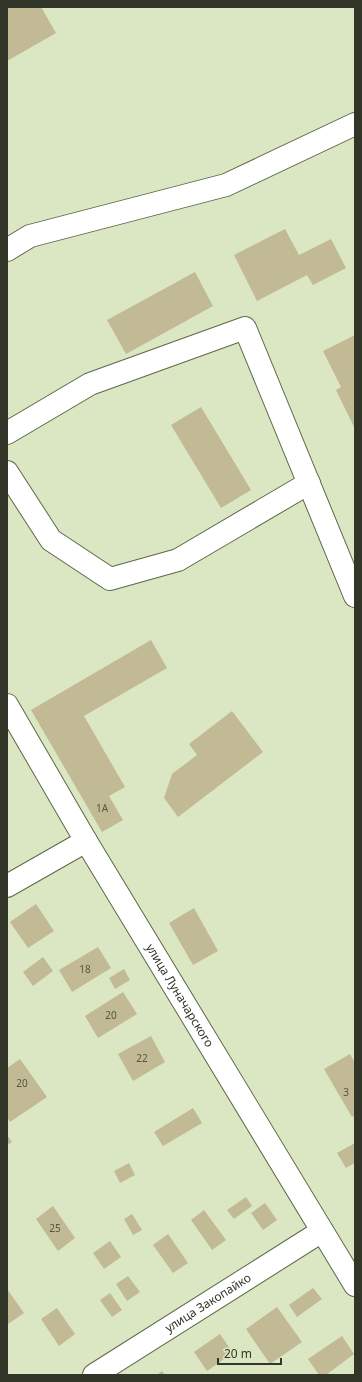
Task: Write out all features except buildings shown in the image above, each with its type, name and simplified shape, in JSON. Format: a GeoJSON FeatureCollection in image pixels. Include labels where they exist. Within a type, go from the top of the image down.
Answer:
{"type":"FeatureCollection","features":[{"type":"Feature","properties":{"kind":"street"},"geometry":{"type":"LineString","coordinates":[[7,250],[30,236],[226,185],[355,124]]}},
{"type":"Feature","properties":{"kind":"street"},"geometry":{"type":"LineString","coordinates":[[7,434],[90,384],[245,328],[355,596]]}},
{"type":"Feature","properties":{"kind":"street"},"geometry":{"type":"LineString","coordinates":[[7,472],[51,540],[110,579],[178,560],[309,483]]}},
{"type":"Feature","properties":{"kind":"street","name":"улица Луначарского"},"geometry":{"type":"LineString","coordinates":[[7,705],[86,841],[355,1285]]}},
{"type":"Feature","properties":{"kind":"street"},"geometry":{"type":"LineString","coordinates":[[7,886],[86,841]]}},
{"type":"Feature","properties":{"kind":"street","name":"улица Закопайко"},"geometry":{"type":"LineString","coordinates":[[94,1375],[322,1231]]}}]}
